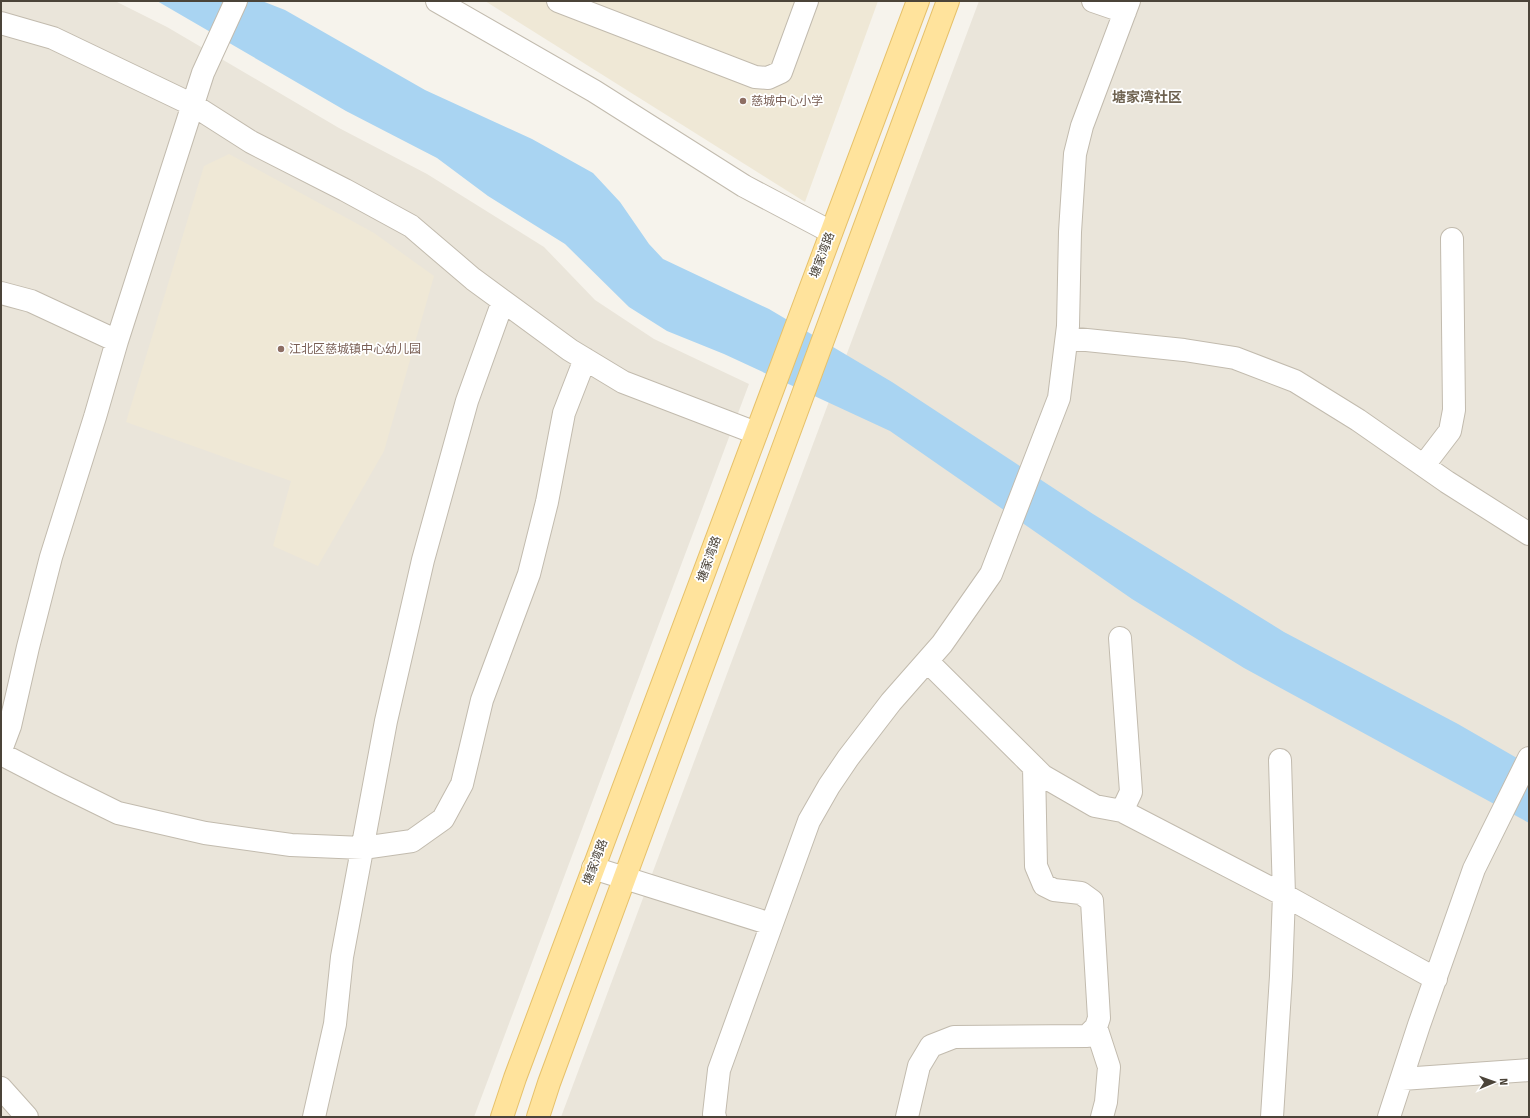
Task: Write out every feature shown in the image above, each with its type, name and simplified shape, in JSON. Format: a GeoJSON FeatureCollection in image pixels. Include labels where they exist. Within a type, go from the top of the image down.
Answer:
{"type":"FeatureCollection","features":[{"type":"Feature","properties":{"kind":"main road","name":"塘家湾路"},"geometry":{"type":"LineString","coordinates":[[502,1117],[593,868],[918,1]]}},
{"type":"Feature","properties":{"kind":"main road"},"geometry":{"type":"LineString","coordinates":[[538,1117],[624,878],[948,1]]}},
{"type":"Feature","properties":{"kind":"street"},"geometry":{"type":"LineString","coordinates":[[1,750],[10,726],[51,557],[117,341],[203,73],[236,1]]}},
{"type":"Feature","properties":{"kind":"street"},"geometry":{"type":"LineString","coordinates":[[437,1],[594,91],[744,186],[831,232]]}},
{"type":"Feature","properties":{"kind":"street"},"geometry":{"type":"LineString","coordinates":[[558,1],[755,77],[768,78],[781,72],[807,1]]}},
{"type":"Feature","properties":{"kind":"street"},"geometry":{"type":"LineString","coordinates":[[715,1117],[719,1070],[809,820],[848,758],[891,702],[942,644],[991,574],[1059,398],[1068,326],[1070,232],[1075,154],[1082,126],[1127,6],[1094,1]]}},
{"type":"Feature","properties":{"kind":"street"},"geometry":{"type":"LineString","coordinates":[[1,23],[53,38],[192,105],[251,142],[411,226],[473,279],[570,350],[623,382],[756,433]]}},
{"type":"Feature","properties":{"kind":"street"},"geometry":{"type":"LineString","coordinates":[[1424,465],[1450,431],[1454,410],[1452,239]]}},
{"type":"Feature","properties":{"kind":"street"},"geometry":{"type":"LineString","coordinates":[[1,293],[31,301],[117,341]]}},
{"type":"Feature","properties":{"kind":"street"},"geometry":{"type":"LineString","coordinates":[[314,1117],[335,1024],[342,957],[386,721],[423,560],[467,402],[503,301]]}},
{"type":"Feature","properties":{"kind":"street"},"geometry":{"type":"LineString","coordinates":[[1067,338],[1184,350],[1235,358],[1295,381],[1358,420],[1529,534]]}},
{"type":"Feature","properties":{"kind":"street"},"geometry":{"type":"LineString","coordinates":[[1,754],[118,812],[205,833],[291,845],[363,848],[412,841],[443,819],[462,784],[482,700],[529,574],[546,502],[564,413],[585,359]]}},
{"type":"Feature","properties":{"kind":"street"},"geometry":{"type":"LineString","coordinates":[[1120,638],[1131,792],[1122,811]]}},
{"type":"Feature","properties":{"kind":"street"},"geometry":{"type":"LineString","coordinates":[[927,661],[1043,776],[1095,806],[1122,811],[1284,895],[1436,979]]}},
{"type":"Feature","properties":{"kind":"street"},"geometry":{"type":"LineString","coordinates":[[1389,1117],[1474,869],[1529,758]]}},
{"type":"Feature","properties":{"kind":"street"},"geometry":{"type":"LineString","coordinates":[[1272,1117],[1281,976],[1284,895],[1280,760]]}},
{"type":"Feature","properties":{"kind":"street"},"geometry":{"type":"LineString","coordinates":[[907,1117],[919,1066],[931,1046],[954,1037],[1087,1036],[1096,1027],[1099,1018],[1092,901],[1081,893],[1054,890],[1044,885],[1036,866],[1034,767]]}},
{"type":"Feature","properties":{"kind":"street"},"geometry":{"type":"LineString","coordinates":[[593,868],[772,924]]}},
{"type":"Feature","properties":{"kind":"street"},"geometry":{"type":"LineString","coordinates":[[1096,1027],[1109,1067],[1106,1102],[1102,1117]]}},
{"type":"Feature","properties":{"kind":"street"},"geometry":{"type":"LineString","coordinates":[[1402,1079],[1529,1070]]}},
{"type":"Feature","properties":{"kind":"street"},"geometry":{"type":"LineString","coordinates":[[1,1088],[27,1117]]}},
{"type":"Feature","properties":{"kind":"shaded area"},"geometry":{"type":"Polygon","coordinates":[[[1,1],[115,1],[167,27],[339,128],[427,174],[544,247],[595,300],[654,339],[749,384],[474,1117],[1,1117],[1,1]]]}},
{"type":"Feature","properties":{"kind":"shaded area","name":"慈城中心小学"},"geometry":{"type":"Polygon","coordinates":[[[485,1],[878,1],[805,202],[485,1]]]}},
{"type":"Feature","properties":{"kind":"shaded area"},"geometry":{"type":"Polygon","coordinates":[[[979,1],[1529,1],[1529,1117],[561,1117],[979,1]]]}},
{"type":"Feature","properties":{"kind":"shaded area","name":"江北区慈城镇中心幼儿园"},"geometry":{"type":"Polygon","coordinates":[[[229,154],[374,233],[434,276],[384,451],[318,566],[273,546],[291,481],[126,422],[204,166],[229,154]]]}},
{"type":"Feature","properties":{"kind":"water"},"geometry":{"type":"Polygon","coordinates":[[[157,1],[262,1],[285,10],[425,90],[532,139],[593,173],[620,202],[649,244],[663,259],[769,309],[892,382],[1093,514],[1284,632],[1458,724],[1529,765],[1529,823],[1244,668],[1132,599],[890,431],[724,354],[667,331],[629,307],[565,244],[488,196],[437,158],[346,111],[157,1]]]}},
{"type":"Feature","properties":{"kind":"place","name":"慈城中心小学"},"geometry":{"type":"Point","coordinates":[743,101]}},
{"type":"Feature","properties":{"kind":"place","name":"江北区慈城镇中心幼儿园"},"geometry":{"type":"Point","coordinates":[281,349]}},
{"type":"Feature","properties":{"kind":"district","name":"塘家湾社区"},"geometry":{"type":"Point","coordinates":[1147,97]}}]}
